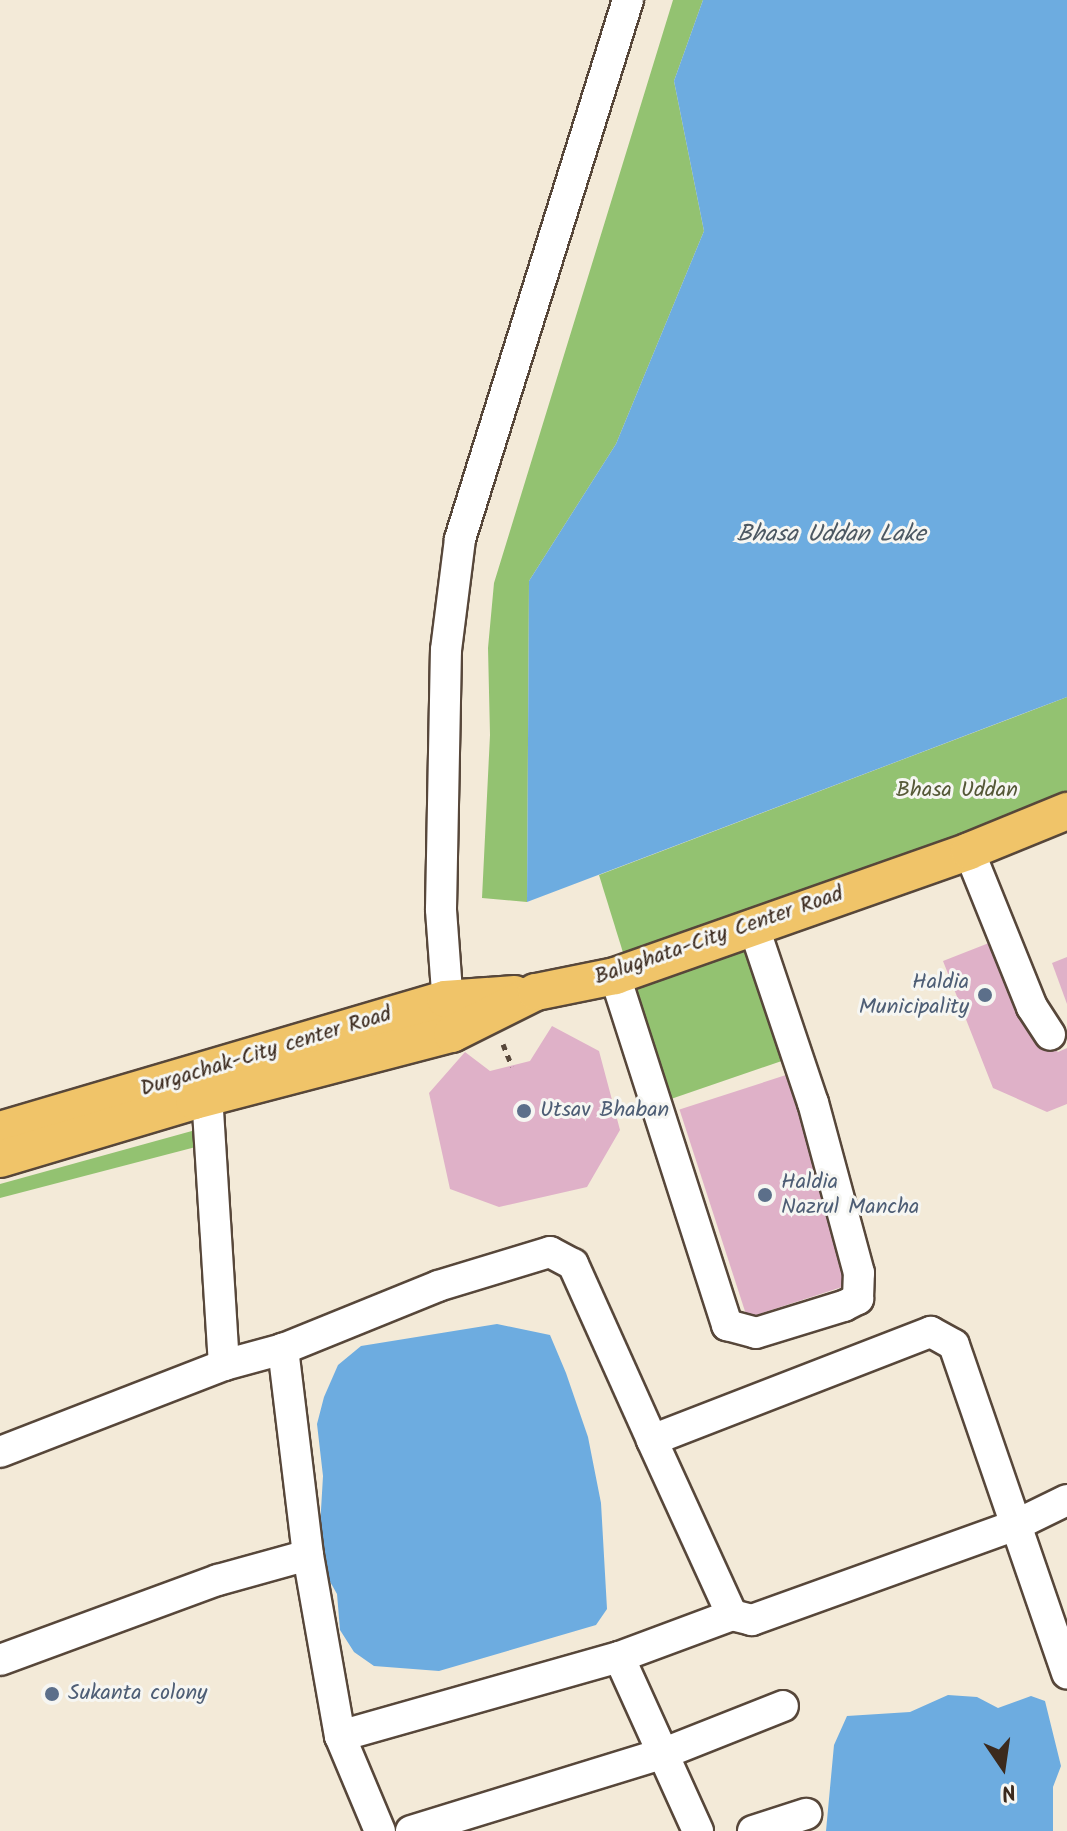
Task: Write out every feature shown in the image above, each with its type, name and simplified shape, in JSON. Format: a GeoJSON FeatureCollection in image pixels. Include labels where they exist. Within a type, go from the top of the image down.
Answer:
{"type":"FeatureCollection","features":[{"type":"Feature","properties":{"kind":"main road","name":"Balughata-City Center Road"},"geometry":{"type":"LineString","coordinates":[[0,1159],[207,1098],[452,1034],[536,992],[615,976],[969,851],[1067,811]]}},
{"type":"Feature","properties":{"kind":"main road","name":"Durgachak-City center Road"},"geometry":{"type":"LineString","coordinates":[[0,1130],[445,999],[536,992]]}},
{"type":"Feature","properties":{"kind":"street"},"geometry":{"type":"LineString","coordinates":[[452,1034],[445,999],[446,650],[460,539],[628,0]]}},
{"type":"Feature","properties":{"kind":"street"},"geometry":{"type":"LineString","coordinates":[[969,851],[1032,1007],[1050,1035]]}},
{"type":"Feature","properties":{"kind":"street"},"geometry":{"type":"LineString","coordinates":[[615,976],[727,1325],[756,1333],[844,1306],[858,1299],[859,1273],[813,1103],[753,925]]}},
{"type":"Feature","properties":{"kind":"street"},"geometry":{"type":"LineString","coordinates":[[207,1098],[224,1365]]}},
{"type":"Feature","properties":{"kind":"street"},"geometry":{"type":"LineString","coordinates":[[0,1452],[224,1365],[283,1349],[438,1286],[550,1252],[573,1264],[732,1615]]}},
{"type":"Feature","properties":{"kind":"street"},"geometry":{"type":"LineString","coordinates":[[652,1440],[931,1332],[954,1345],[1067,1673]]}},
{"type":"Feature","properties":{"kind":"street"},"geometry":{"type":"LineString","coordinates":[[283,1349],[308,1555],[340,1736],[380,1831]]}},
{"type":"Feature","properties":{"kind":"street"},"geometry":{"type":"LineString","coordinates":[[340,1736],[619,1657],[732,1615],[752,1620],[1016,1525],[1067,1500]]}},
{"type":"Feature","properties":{"kind":"street"},"geometry":{"type":"LineString","coordinates":[[0,1660],[218,1580],[308,1555]]}},
{"type":"Feature","properties":{"kind":"street"},"geometry":{"type":"LineString","coordinates":[[619,1657],[698,1831]]}},
{"type":"Feature","properties":{"kind":"street"},"geometry":{"type":"LineString","coordinates":[[411,1831],[662,1754],[783,1706]]}},
{"type":"Feature","properties":{"kind":"street"},"geometry":{"type":"LineString","coordinates":[[753,1831],[806,1814]]}},
{"type":"Feature","properties":{"kind":"path"},"geometry":{"type":"LineString","coordinates":[[500,1038],[512,1066]]}},
{"type":"Feature","properties":{"kind":"green space"},"geometry":{"type":"Polygon","coordinates":[[[673,0],[703,0],[674,81],[704,231],[616,444],[529,581],[527,902],[482,898],[490,735],[488,648],[494,583],[673,0]]]}},
{"type":"Feature","properties":{"kind":"green space","name":"Bhasa Uddan"},"geometry":{"type":"Polygon","coordinates":[[[1067,697],[1067,799],[625,959],[599,875],[1067,697]]]}},
{"type":"Feature","properties":{"kind":"green space"},"geometry":{"type":"Polygon","coordinates":[[[759,945],[797,1056],[660,1103],[622,992],[759,945]]]}},
{"type":"Feature","properties":{"kind":"green space"},"geometry":{"type":"Polygon","coordinates":[[[210,1126],[211,1143],[0,1198],[0,1184],[210,1126]]]}},
{"type":"Feature","properties":{"kind":"water","name":"Bhasa Uddan Lake"},"geometry":{"type":"Polygon","coordinates":[[[703,0],[1067,0],[1067,697],[527,902],[529,581],[616,444],[704,231],[674,81],[703,0]]]}},
{"type":"Feature","properties":{"kind":"water"},"geometry":{"type":"Polygon","coordinates":[[[497,1324],[550,1335],[566,1373],[588,1437],[601,1503],[607,1609],[596,1625],[439,1671],[374,1666],[354,1652],[340,1630],[337,1594],[324,1571],[319,1544],[323,1476],[317,1424],[324,1397],[338,1365],[361,1346],[497,1324]]]}},
{"type":"Feature","properties":{"kind":"water"},"geometry":{"type":"Polygon","coordinates":[[[948,1695],[977,1697],[998,1708],[1031,1696],[1045,1701],[1061,1766],[1053,1787],[1053,1831],[826,1831],[834,1745],[847,1716],[910,1712],[948,1695]]]}},
{"type":"Feature","properties":{"kind":"building","name":"Haldia Municipality"},"geometry":{"type":"Polygon","coordinates":[[[994,941],[1026,1028],[1058,1052],[1067,1048],[1067,1104],[1047,1112],[993,1088],[943,961],[994,941]]]}},
{"type":"Feature","properties":{"kind":"building"},"geometry":{"type":"Polygon","coordinates":[[[1067,957],[1067,1004],[1052,963],[1067,957]]]}},
{"type":"Feature","properties":{"kind":"building","name":"Utsav Bhaban"},"geometry":{"type":"Polygon","coordinates":[[[552,1026],[599,1051],[620,1130],[587,1187],[499,1207],[450,1189],[429,1093],[465,1052],[490,1071],[530,1061],[552,1026]]]}},
{"type":"Feature","properties":{"kind":"building","name":"Haldia Nazrul Mancha"},"geometry":{"type":"Polygon","coordinates":[[[786,1075],[854,1283],[747,1318],[679,1110],[786,1075]]]}},
{"type":"Feature","properties":{"kind":"place","name":"Haldia Municipality"},"geometry":{"type":"Point","coordinates":[985,995]}},
{"type":"Feature","properties":{"kind":"place","name":"Utsav Bhaban"},"geometry":{"type":"Point","coordinates":[524,1111]}},
{"type":"Feature","properties":{"kind":"place","name":"Haldia Nazrul Mancha"},"geometry":{"type":"Point","coordinates":[765,1195]}},
{"type":"Feature","properties":{"kind":"place","name":"Sukanta colony"},"geometry":{"type":"Point","coordinates":[52,1694]}}]}
